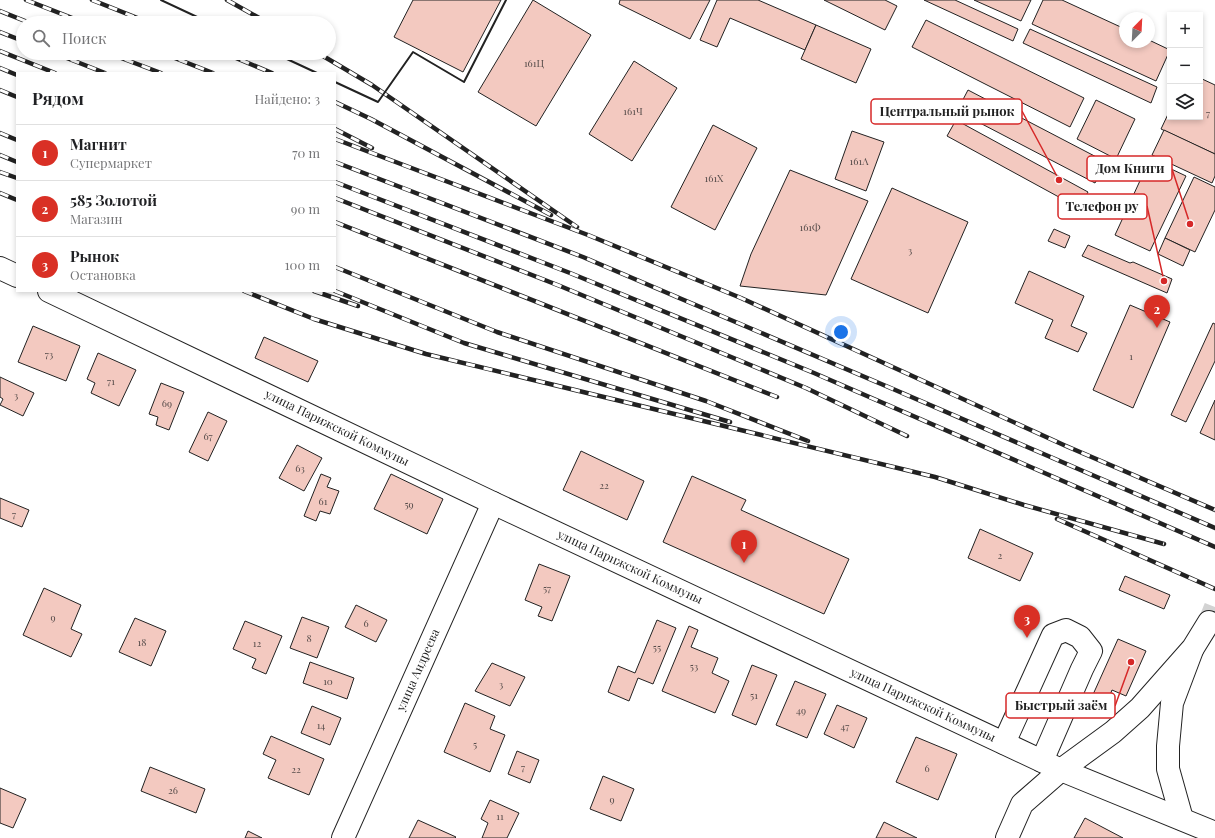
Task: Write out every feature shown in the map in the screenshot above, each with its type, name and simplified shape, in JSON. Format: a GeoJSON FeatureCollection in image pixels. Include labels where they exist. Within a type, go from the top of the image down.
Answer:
{"type":"FeatureCollection","features":[{"type":"Feature","properties":{"kind":"street"},"geometry":{"type":"LineString","coordinates":[[0,268],[16,276]]}},
{"type":"Feature","properties":{"kind":"street","name":"улица Парижской Коммуны"},"geometry":{"type":"LineString","coordinates":[[51,292],[493,503],[1051,766],[1215,833]]}},
{"type":"Feature","properties":{"kind":"street","name":"улица Андреева"},"geometry":{"type":"LineString","coordinates":[[342,838],[493,503]]}},
{"type":"Feature","properties":{"kind":"street"},"geometry":{"type":"LineString","coordinates":[[1051,766],[1113,732],[1140,708],[1193,648],[1209,622]]}},
{"type":"Feature","properties":{"kind":"street"},"geometry":{"type":"LineString","coordinates":[[1004,743],[1053,635],[1066,630],[1080,637],[1091,651],[1082,669],[1051,766],[1022,804],[1007,838]]}},
{"type":"Feature","properties":{"kind":"street"},"geometry":{"type":"LineString","coordinates":[[1182,819],[1168,769],[1168,746],[1172,703],[1193,648]]}},
{"type":"Feature","properties":{"kind":"building"},"geometry":{"type":"Polygon","coordinates":[[[413,0],[501,0],[463,72],[394,37],[413,0]]]}},
{"type":"Feature","properties":{"kind":"building"},"geometry":{"type":"Polygon","coordinates":[[[533,0],[591,35],[536,126],[478,92],[533,0]]]}},
{"type":"Feature","properties":{"kind":"building"},"geometry":{"type":"Polygon","coordinates":[[[620,0],[710,0],[690,39],[619,4],[620,0]]]}},
{"type":"Feature","properties":{"kind":"building"},"geometry":{"type":"Polygon","coordinates":[[[717,0],[758,0],[816,25],[805,50],[730,18],[717,47],[700,40],[717,0]]]}},
{"type":"Feature","properties":{"kind":"building"},"geometry":{"type":"Polygon","coordinates":[[[824,0],[885,0],[897,6],[885,30],[824,0]]]}},
{"type":"Feature","properties":{"kind":"building"},"geometry":{"type":"Polygon","coordinates":[[[924,0],[955,0],[1018,29],[1013,41],[924,0]]]}},
{"type":"Feature","properties":{"kind":"building"},"geometry":{"type":"Polygon","coordinates":[[[974,0],[1031,0],[1021,21],[974,0]]]}},
{"type":"Feature","properties":{"kind":"building"},"geometry":{"type":"Polygon","coordinates":[[[1043,0],[1062,0],[1119,26],[1119,48],[1155,48],[1155,43],[1167,49],[1167,57],[1156,81],[1032,24],[1043,0]]]}},
{"type":"Feature","properties":{"kind":"building"},"geometry":{"type":"Polygon","coordinates":[[[926,20],[1084,98],[1070,127],[912,47],[926,20]]]}},
{"type":"Feature","properties":{"kind":"building"},"geometry":{"type":"Polygon","coordinates":[[[816,25],[871,49],[856,83],[801,59],[816,25]]]}},
{"type":"Feature","properties":{"kind":"building"},"geometry":{"type":"Polygon","coordinates":[[[1030,29],[1157,87],[1151,103],[1023,43],[1030,29]]]}},
{"type":"Feature","properties":{"kind":"building"},"geometry":{"type":"Polygon","coordinates":[[[634,61],[677,88],[632,161],[589,134],[634,61]]]}},
{"type":"Feature","properties":{"kind":"building"},"geometry":{"type":"Polygon","coordinates":[[[1203,79],[1215,85],[1215,154],[1161,129],[1167,116],[1167,120],[1203,120],[1203,79]]]}},
{"type":"Feature","properties":{"kind":"building"},"geometry":{"type":"Polygon","coordinates":[[[968,90],[1106,162],[1095,183],[957,111],[968,90]]]}},
{"type":"Feature","properties":{"kind":"building"},"geometry":{"type":"Polygon","coordinates":[[[1096,100],[1135,119],[1116,159],[1077,139],[1096,100]]]}},
{"type":"Feature","properties":{"kind":"building"},"geometry":{"type":"Polygon","coordinates":[[[956,120],[1088,192],[1079,208],[947,136],[956,120]]]}},
{"type":"Feature","properties":{"kind":"building"},"geometry":{"type":"Polygon","coordinates":[[[713,125],[757,148],[715,230],[671,207],[713,125]]]}},
{"type":"Feature","properties":{"kind":"building"},"geometry":{"type":"Polygon","coordinates":[[[1164,130],[1215,154],[1215,176],[1212,183],[1152,155],[1164,130]]]}},
{"type":"Feature","properties":{"kind":"building"},"geometry":{"type":"Polygon","coordinates":[[[852,131],[884,142],[866,191],[835,179],[852,131]]]}},
{"type":"Feature","properties":{"kind":"building"},"geometry":{"type":"Polygon","coordinates":[[[1150,159],[1186,176],[1150,251],[1115,235],[1150,159]]]}},
{"type":"Feature","properties":{"kind":"building"},"geometry":{"type":"Polygon","coordinates":[[[790,170],[868,201],[826,295],[740,286],[751,254],[790,170]]]}},
{"type":"Feature","properties":{"kind":"building"},"geometry":{"type":"Polygon","coordinates":[[[1194,177],[1215,187],[1215,210],[1195,252],[1165,238],[1194,177]]]}},
{"type":"Feature","properties":{"kind":"building"},"geometry":{"type":"Polygon","coordinates":[[[892,188],[968,222],[928,313],[851,279],[892,188]]]}},
{"type":"Feature","properties":{"kind":"building"},"geometry":{"type":"Polygon","coordinates":[[[1054,229],[1070,236],[1065,248],[1048,241],[1054,229]]]}},
{"type":"Feature","properties":{"kind":"building"},"geometry":{"type":"Polygon","coordinates":[[[1165,238],[1190,250],[1183,266],[1158,254],[1165,238]]]}},
{"type":"Feature","properties":{"kind":"building"},"geometry":{"type":"Polygon","coordinates":[[[1088,245],[1172,279],[1167,293],[1082,256],[1088,245]]]}},
{"type":"Feature","properties":{"kind":"building"},"geometry":{"type":"Polygon","coordinates":[[[1029,271],[1084,296],[1071,326],[1087,333],[1078,352],[1045,338],[1053,320],[1015,303],[1029,271]]]}},
{"type":"Feature","properties":{"kind":"building"},"geometry":{"type":"Polygon","coordinates":[[[1130,305],[1170,322],[1133,408],[1093,390],[1130,305]]]}},
{"type":"Feature","properties":{"kind":"building"},"geometry":{"type":"Polygon","coordinates":[[[1213,323],[1215,324],[1215,361],[1186,422],[1171,415],[1213,323]]]}},
{"type":"Feature","properties":{"kind":"building"},"geometry":{"type":"Polygon","coordinates":[[[33,326],[80,346],[66,381],[18,362],[33,326]]]}},
{"type":"Feature","properties":{"kind":"building"},"geometry":{"type":"Polygon","coordinates":[[[264,337],[318,361],[308,382],[255,358],[264,337]]]}},
{"type":"Feature","properties":{"kind":"building"},"geometry":{"type":"Polygon","coordinates":[[[98,353],[136,370],[119,406],[91,393],[95,383],[87,379],[98,353]]]}},
{"type":"Feature","properties":{"kind":"building"},"geometry":{"type":"Polygon","coordinates":[[[0,377],[34,393],[23,416],[0,405],[3,399],[0,397],[0,377]]]}},
{"type":"Feature","properties":{"kind":"building"},"geometry":{"type":"Polygon","coordinates":[[[161,383],[184,392],[169,430],[156,425],[158,417],[149,414],[161,383]]]}},
{"type":"Feature","properties":{"kind":"building"},"geometry":{"type":"Polygon","coordinates":[[[1215,400],[1215,440],[1200,433],[1215,400]]]}},
{"type":"Feature","properties":{"kind":"building"},"geometry":{"type":"Polygon","coordinates":[[[208,412],[227,421],[208,461],[189,452],[208,412]]]}},
{"type":"Feature","properties":{"kind":"building"},"geometry":{"type":"Polygon","coordinates":[[[297,445],[322,458],[304,491],[279,478],[297,445]]]}},
{"type":"Feature","properties":{"kind":"building"},"geometry":{"type":"Polygon","coordinates":[[[581,451],[644,481],[627,520],[563,490],[581,451]]]}},
{"type":"Feature","properties":{"kind":"building"},"geometry":{"type":"Polygon","coordinates":[[[321,474],[331,478],[327,487],[339,491],[330,514],[320,511],[316,521],[304,516],[321,474]]]}},
{"type":"Feature","properties":{"kind":"building"},"geometry":{"type":"Polygon","coordinates":[[[391,474],[443,499],[427,534],[374,509],[391,474]]]}},
{"type":"Feature","properties":{"kind":"building"},"geometry":{"type":"Polygon","coordinates":[[[692,476],[746,500],[741,510],[849,559],[824,614],[663,542],[692,476]]]}},
{"type":"Feature","properties":{"kind":"building"},"geometry":{"type":"Polygon","coordinates":[[[0,498],[29,510],[22,527],[0,518],[0,498]]]}},
{"type":"Feature","properties":{"kind":"building"},"geometry":{"type":"Polygon","coordinates":[[[980,529],[1033,553],[1020,581],[968,558],[980,529]]]}},
{"type":"Feature","properties":{"kind":"building"},"geometry":{"type":"Polygon","coordinates":[[[539,564],[570,576],[552,621],[538,616],[542,607],[525,600],[539,564]]]}},
{"type":"Feature","properties":{"kind":"building"},"geometry":{"type":"Polygon","coordinates":[[[1125,576],[1170,595],[1164,609],[1119,590],[1125,576]]]}},
{"type":"Feature","properties":{"kind":"building"},"geometry":{"type":"Polygon","coordinates":[[[44,588],[81,605],[71,629],[82,634],[71,657],[23,635],[44,588]]]}},
{"type":"Feature","properties":{"kind":"building"},"geometry":{"type":"Polygon","coordinates":[[[356,605],[387,620],[376,642],[345,627],[356,605]]]}},
{"type":"Feature","properties":{"kind":"building"},"geometry":{"type":"Polygon","coordinates":[[[302,617],[329,627],[317,658],[290,648],[302,617]]]}},
{"type":"Feature","properties":{"kind":"building"},"geometry":{"type":"Polygon","coordinates":[[[135,618],[166,631],[151,666],[119,652],[135,618]]]}},
{"type":"Feature","properties":{"kind":"building"},"geometry":{"type":"Polygon","coordinates":[[[657,620],[676,628],[653,684],[638,678],[629,701],[608,692],[618,666],[635,673],[657,620]]]}},
{"type":"Feature","properties":{"kind":"building"},"geometry":{"type":"Polygon","coordinates":[[[245,621],[282,636],[266,674],[252,668],[256,659],[233,649],[245,621]]]}},
{"type":"Feature","properties":{"kind":"building"},"geometry":{"type":"Polygon","coordinates":[[[689,626],[698,630],[691,647],[718,658],[712,673],[729,681],[715,713],[662,691],[689,626]]]}},
{"type":"Feature","properties":{"kind":"building"},"geometry":{"type":"Polygon","coordinates":[[[1118,639],[1146,651],[1126,696],[1112,690],[1106,705],[1091,699],[1118,639]]]}},
{"type":"Feature","properties":{"kind":"building"},"geometry":{"type":"Polygon","coordinates":[[[310,662],[354,678],[347,699],[303,683],[310,662]]]}},
{"type":"Feature","properties":{"kind":"building"},"geometry":{"type":"Polygon","coordinates":[[[492,663],[525,677],[510,706],[475,691],[492,663]]]}},
{"type":"Feature","properties":{"kind":"building"},"geometry":{"type":"Polygon","coordinates":[[[752,665],[777,675],[756,725],[732,715],[752,665]]]}},
{"type":"Feature","properties":{"kind":"building"},"geometry":{"type":"Polygon","coordinates":[[[795,681],[826,694],[807,738],[776,725],[795,681]]]}},
{"type":"Feature","properties":{"kind":"building"},"geometry":{"type":"Polygon","coordinates":[[[465,703],[495,716],[490,729],[505,735],[490,772],[444,752],[465,703]]]}},
{"type":"Feature","properties":{"kind":"building"},"geometry":{"type":"Polygon","coordinates":[[[837,705],[867,718],[854,748],[824,734],[837,705]]]}},
{"type":"Feature","properties":{"kind":"building"},"geometry":{"type":"Polygon","coordinates":[[[312,706],[341,718],[330,745],[301,733],[312,706]]]}},
{"type":"Feature","properties":{"kind":"building"},"geometry":{"type":"Polygon","coordinates":[[[271,736],[324,759],[309,795],[268,778],[276,760],[263,754],[271,736]]]}},
{"type":"Feature","properties":{"kind":"building"},"geometry":{"type":"Polygon","coordinates":[[[916,737],[957,754],[938,800],[896,782],[916,737]]]}},
{"type":"Feature","properties":{"kind":"building"},"geometry":{"type":"Polygon","coordinates":[[[517,751],[539,760],[530,783],[508,774],[517,751]]]}},
{"type":"Feature","properties":{"kind":"building"},"geometry":{"type":"Polygon","coordinates":[[[150,767],[205,789],[196,813],[141,791],[150,767]]]}},
{"type":"Feature","properties":{"kind":"building"},"geometry":{"type":"Polygon","coordinates":[[[603,776],[634,789],[621,821],[590,809],[603,776]]]}},
{"type":"Feature","properties":{"kind":"building"},"geometry":{"type":"Polygon","coordinates":[[[0,788],[26,799],[13,828],[0,823],[0,788]]]}},
{"type":"Feature","properties":{"kind":"building"},"geometry":{"type":"Polygon","coordinates":[[[490,800],[519,813],[507,838],[482,838],[488,823],[481,819],[490,800]]]}},
{"type":"Feature","properties":{"kind":"building"},"geometry":{"type":"Polygon","coordinates":[[[1085,818],[1123,838],[1074,838],[1085,818]]]}},
{"type":"Feature","properties":{"kind":"building"},"geometry":{"type":"Polygon","coordinates":[[[418,820],[456,837],[409,838],[418,820]]]}},
{"type":"Feature","properties":{"kind":"building"},"geometry":{"type":"Polygon","coordinates":[[[884,822],[917,838],[876,838],[884,822]]]}},
{"type":"Feature","properties":{"kind":"building"},"geometry":{"type":"Polygon","coordinates":[[[248,831],[262,838],[245,838],[248,831]]]}},
{"type":"Feature","properties":{"kind":"tunnel"},"geometry":{"type":"LineString","coordinates":[[1209,622],[1215,607]]}},
{"type":"Feature","properties":{"kind":"railway"},"geometry":{"type":"LineString","coordinates":[[26,0],[67,16]]}},
{"type":"Feature","properties":{"kind":"railway"},"geometry":{"type":"LineString","coordinates":[[92,0],[132,16]]}},
{"type":"Feature","properties":{"kind":"railway"},"geometry":{"type":"LineString","coordinates":[[227,0],[256,16]]}},
{"type":"Feature","properties":{"kind":"railway"},"geometry":{"type":"LineString","coordinates":[[0,11],[16,17]]}},
{"type":"Feature","properties":{"kind":"railway"},"geometry":{"type":"LineString","coordinates":[[0,32],[16,38]]}},
{"type":"Feature","properties":{"kind":"railway"},"geometry":{"type":"LineString","coordinates":[[0,51],[16,57]]}},
{"type":"Feature","properties":{"kind":"railway"},"geometry":{"type":"LineString","coordinates":[[22,60],[52,72]]}},
{"type":"Feature","properties":{"kind":"railway"},"geometry":{"type":"LineString","coordinates":[[72,60],[102,72]]}},
{"type":"Feature","properties":{"kind":"railway"},"geometry":{"type":"LineString","coordinates":[[127,60],[158,72]]}},
{"type":"Feature","properties":{"kind":"railway"},"geometry":{"type":"LineString","coordinates":[[180,60],[210,72]]}},
{"type":"Feature","properties":{"kind":"railway"},"geometry":{"type":"LineString","coordinates":[[241,60],[270,72]]}},
{"type":"Feature","properties":{"kind":"railway"},"geometry":{"type":"LineString","coordinates":[[330,60],[372,85],[577,227]]}},
{"type":"Feature","properties":{"kind":"railway"},"geometry":{"type":"LineString","coordinates":[[0,68],[16,75]]}},
{"type":"Feature","properties":{"kind":"railway"},"geometry":{"type":"LineString","coordinates":[[0,90],[16,97]]}},
{"type":"Feature","properties":{"kind":"railway"},"geometry":{"type":"LineString","coordinates":[[336,102],[371,119],[551,215]]}},
{"type":"Feature","properties":{"kind":"railway"},"geometry":{"type":"LineString","coordinates":[[336,130],[372,148]]}},
{"type":"Feature","properties":{"kind":"railway"},"geometry":{"type":"LineString","coordinates":[[0,133],[16,140]]}},
{"type":"Feature","properties":{"kind":"railway"},"geometry":{"type":"LineString","coordinates":[[336,139],[588,235],[741,298],[1066,446],[1215,510]]}},
{"type":"Feature","properties":{"kind":"railway"},"geometry":{"type":"LineString","coordinates":[[0,155],[16,162]]}},
{"type":"Feature","properties":{"kind":"railway"},"geometry":{"type":"LineString","coordinates":[[336,162],[583,257],[1215,528]]}},
{"type":"Feature","properties":{"kind":"railway"},"geometry":{"type":"LineString","coordinates":[[0,172],[16,178]]}},
{"type":"Feature","properties":{"kind":"railway"},"geometry":{"type":"LineString","coordinates":[[336,182],[570,273],[814,373],[1215,547]]}},
{"type":"Feature","properties":{"kind":"railway"},"geometry":{"type":"LineString","coordinates":[[0,193],[16,200]]}},
{"type":"Feature","properties":{"kind":"railway"},"geometry":{"type":"LineString","coordinates":[[336,198],[560,286],[806,388],[907,436]]}},
{"type":"Feature","properties":{"kind":"railway"},"geometry":{"type":"LineString","coordinates":[[336,222],[777,397]]}},
{"type":"Feature","properties":{"kind":"railway"},"geometry":{"type":"LineString","coordinates":[[336,267],[497,332],[706,401],[808,441]]}},
{"type":"Feature","properties":{"kind":"railway"},"geometry":{"type":"LineString","coordinates":[[336,291],[464,343],[730,422]]}},
{"type":"Feature","properties":{"kind":"railway"},"geometry":{"type":"LineString","coordinates":[[246,292],[314,319],[426,354],[935,477],[1024,505],[1164,544]]}},
{"type":"Feature","properties":{"kind":"railway"},"geometry":{"type":"LineString","coordinates":[[317,292],[358,306]]}},
{"type":"Feature","properties":{"kind":"railway"},"geometry":{"type":"LineString","coordinates":[[1057,519],[1215,589]]}},
{"type":"Feature","properties":{"kind":"wall"},"geometry":{"type":"LineString","coordinates":[[161,0],[195,16]]}},
{"type":"Feature","properties":{"kind":"wall"},"geometry":{"type":"LineString","coordinates":[[336,82],[378,102],[413,52],[464,82],[506,0]]}},
{"type":"Feature","properties":{"kind":"wall"},"geometry":{"type":"LineString","coordinates":[[289,60],[315,72]]}},
{"type":"Feature","properties":{"kind":"place","name":"Центральный рынок"},"geometry":{"type":"Point","coordinates":[1059,180]}},
{"type":"Feature","properties":{"kind":"place","name":"Дом Книги"},"geometry":{"type":"Point","coordinates":[1190,224]}},
{"type":"Feature","properties":{"kind":"place","name":"Телефон ру"},"geometry":{"type":"Point","coordinates":[1164,281]}},
{"type":"Feature","properties":{"kind":"place","name":"585 Золотой"},"geometry":{"type":"Point","coordinates":[1157,328]}},
{"type":"Feature","properties":{"kind":"place","name":"Магнит"},"geometry":{"type":"Point","coordinates":[744,563]}},
{"type":"Feature","properties":{"kind":"place","name":"Рынок"},"geometry":{"type":"Point","coordinates":[1027,638]}},
{"type":"Feature","properties":{"kind":"place","name":"Быстрый заём"},"geometry":{"type":"Point","coordinates":[1131,662]}}]}
